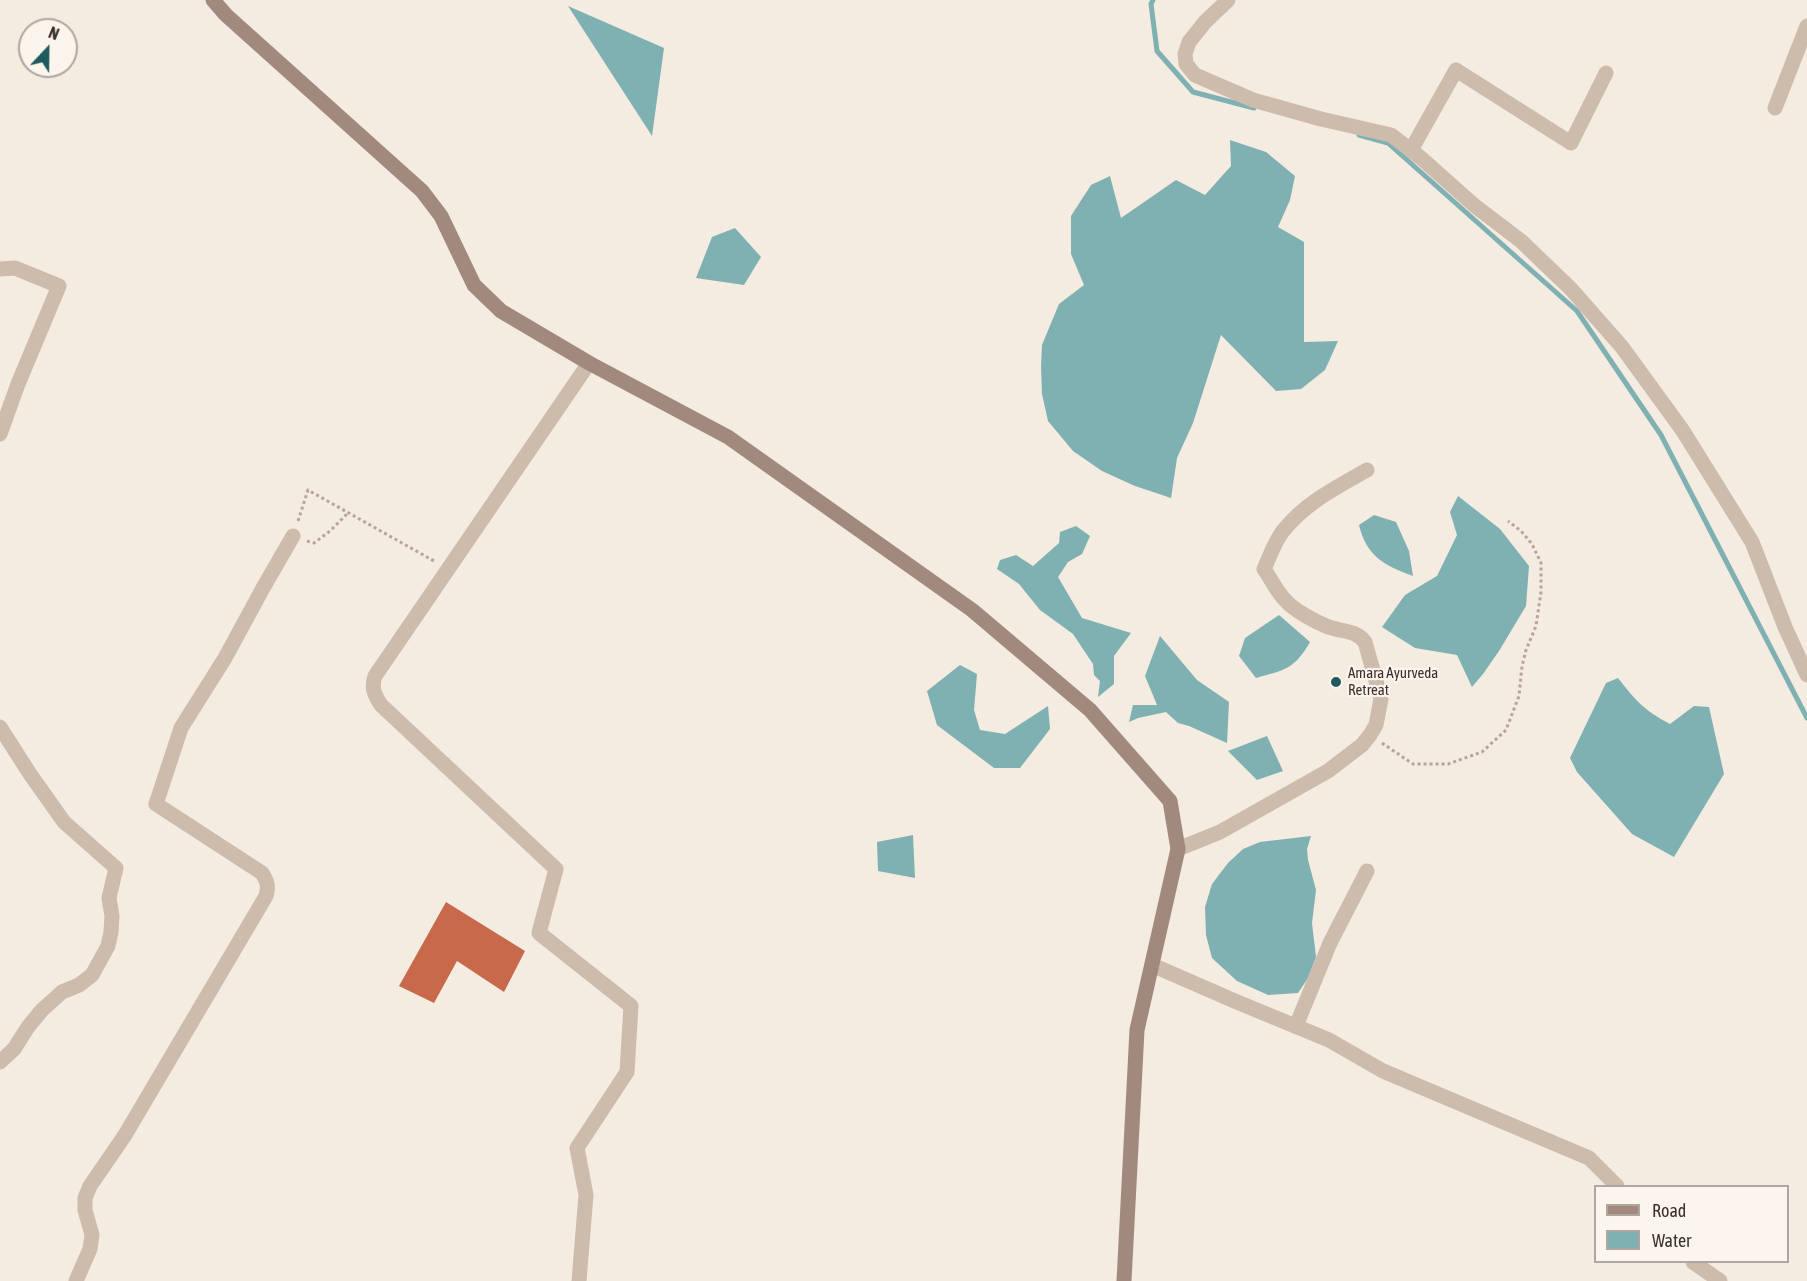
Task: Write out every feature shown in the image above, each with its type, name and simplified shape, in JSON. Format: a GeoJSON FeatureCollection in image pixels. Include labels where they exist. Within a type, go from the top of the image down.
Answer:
{"type":"FeatureCollection","features":[{"type":"Feature","properties":{"kind":"street"},"geometry":{"type":"LineString","coordinates":[[213,0],[235,23],[422,190],[441,216],[474,285],[501,311],[590,363],[728,437],[972,610],[1090,710],[1170,801],[1178,849],[1137,1030],[1125,1281]]}},
{"type":"Feature","properties":{"kind":"street"},"geometry":{"type":"LineString","coordinates":[[1228,0],[1205,22],[1189,42],[1185,54],[1186,64],[1195,75],[1253,100],[1391,135],[1475,206],[1521,241],[1571,289],[1622,347],[1683,431],[1752,542],[1785,627],[1807,675]]}},
{"type":"Feature","properties":{"kind":"street"},"geometry":{"type":"LineString","coordinates":[[1775,108],[1807,26]]}},
{"type":"Feature","properties":{"kind":"street"},"geometry":{"type":"LineString","coordinates":[[1411,150],[1456,70],[1571,143],[1606,73]]}},
{"type":"Feature","properties":{"kind":"street"},"geometry":{"type":"LineString","coordinates":[[0,269],[15,268],[60,286],[18,384],[0,434]]}},
{"type":"Feature","properties":{"kind":"street"},"geometry":{"type":"LineString","coordinates":[[579,1281],[586,1195],[577,1148],[627,1072],[631,1006],[539,933],[556,869],[381,705],[374,695],[372,685],[375,676],[590,363]]}},
{"type":"Feature","properties":{"kind":"street"},"geometry":{"type":"LineString","coordinates":[[1178,849],[1220,832],[1328,771],[1362,745],[1376,726],[1380,699],[1365,642],[1353,632],[1328,627],[1314,621],[1286,601],[1264,569],[1282,532],[1300,512],[1322,496],[1367,470]]}},
{"type":"Feature","properties":{"kind":"street"},"geometry":{"type":"LineString","coordinates":[[76,1281],[90,1249],[92,1235],[85,1210],[85,1198],[90,1186],[125,1135],[266,896],[267,880],[262,873],[156,804],[181,728],[225,658],[293,536]]}},
{"type":"Feature","properties":{"kind":"street"},"geometry":{"type":"LineString","coordinates":[[0,727],[64,822],[116,868],[109,898],[112,916],[108,946],[92,975],[79,985],[62,992],[42,1010],[14,1049],[0,1062]]}},
{"type":"Feature","properties":{"kind":"street"},"geometry":{"type":"LineString","coordinates":[[1296,1026],[1330,943],[1367,871]]}},
{"type":"Feature","properties":{"kind":"street"},"geometry":{"type":"LineString","coordinates":[[1152,964],[1329,1040],[1383,1071],[1589,1158],[1616,1185]]}},
{"type":"Feature","properties":{"kind":"street"},"geometry":{"type":"LineString","coordinates":[[1694,1263],[1720,1281]]}},
{"type":"Feature","properties":{"kind":"path"},"geometry":{"type":"LineString","coordinates":[[348,513],[314,543],[293,536],[308,490],[448,570]]}},
{"type":"Feature","properties":{"kind":"path"},"geometry":{"type":"LineString","coordinates":[[1370,735],[1413,764],[1448,764],[1482,752],[1506,729],[1519,696],[1522,666],[1536,626],[1541,582],[1541,563],[1532,544],[1508,521]]}},
{"type":"Feature","properties":{"kind":"water"},"geometry":{"type":"Polygon","coordinates":[[[568,6],[664,48],[652,136],[568,6]]]}},
{"type":"Feature","properties":{"kind":"water"},"geometry":{"type":"Polygon","coordinates":[[[1230,140],[1266,152],[1295,176],[1290,200],[1278,227],[1304,242],[1304,342],[1338,341],[1325,370],[1301,389],[1276,391],[1221,335],[1193,423],[1177,458],[1171,498],[1135,486],[1102,471],[1073,451],[1048,421],[1042,394],[1042,345],[1059,304],[1084,285],[1071,254],[1071,216],[1091,185],[1110,176],[1121,218],[1176,180],[1205,195],[1231,166],[1230,140]]]}},
{"type":"Feature","properties":{"kind":"water"},"geometry":{"type":"Polygon","coordinates":[[[735,228],[761,257],[744,285],[696,278],[712,237],[735,228]]]}},
{"type":"Feature","properties":{"kind":"water"},"geometry":{"type":"Polygon","coordinates":[[[1458,496],[1500,529],[1529,566],[1526,606],[1499,651],[1472,687],[1457,655],[1415,648],[1382,627],[1405,595],[1437,576],[1457,535],[1450,512],[1458,496]]]}},
{"type":"Feature","properties":{"kind":"water"},"geometry":{"type":"Polygon","coordinates":[[[1374,515],[1396,522],[1409,551],[1413,576],[1385,563],[1367,545],[1359,525],[1374,515]]]}},
{"type":"Feature","properties":{"kind":"water"},"geometry":{"type":"Polygon","coordinates":[[[1076,526],[1090,536],[1082,554],[1068,562],[1058,577],[1082,618],[1131,633],[1114,656],[1114,684],[1098,697],[1100,681],[1094,675],[1093,664],[1073,634],[1040,610],[1019,584],[997,569],[1000,560],[1016,555],[1033,566],[1059,543],[1060,532],[1076,526]]]}},
{"type":"Feature","properties":{"kind":"water"},"geometry":{"type":"Polygon","coordinates":[[[1279,615],[1310,642],[1299,658],[1288,668],[1256,678],[1239,656],[1245,638],[1279,615]]]}},
{"type":"Feature","properties":{"kind":"water"},"geometry":{"type":"Polygon","coordinates":[[[1160,636],[1197,680],[1229,702],[1227,743],[1178,723],[1166,712],[1129,722],[1133,705],[1157,705],[1145,676],[1160,636]]]}},
{"type":"Feature","properties":{"kind":"water"},"geometry":{"type":"Polygon","coordinates":[[[960,665],[977,674],[974,710],[980,730],[1005,734],[1048,706],[1050,729],[1020,768],[994,768],[937,725],[927,691],[960,665]]]}},
{"type":"Feature","properties":{"kind":"water"},"geometry":{"type":"Polygon","coordinates":[[[1618,678],[1641,704],[1670,724],[1694,706],[1709,707],[1724,774],[1674,857],[1632,834],[1577,772],[1570,758],[1606,683],[1618,678]]]}},
{"type":"Feature","properties":{"kind":"water"},"geometry":{"type":"Polygon","coordinates":[[[1267,736],[1283,771],[1257,780],[1228,751],[1267,736]]]}},
{"type":"Feature","properties":{"kind":"water"},"geometry":{"type":"Polygon","coordinates":[[[913,835],[915,878],[878,871],[877,842],[913,835]]]}},
{"type":"Feature","properties":{"kind":"water"},"geometry":{"type":"Polygon","coordinates":[[[1311,836],[1307,849],[1316,890],[1312,923],[1316,957],[1308,978],[1298,993],[1268,995],[1237,981],[1212,958],[1206,935],[1205,907],[1212,884],[1228,863],[1243,849],[1260,842],[1311,836]]]}},
{"type":"Feature","properties":{"kind":"building"},"geometry":{"type":"Polygon","coordinates":[[[446,902],[525,951],[504,992],[457,961],[434,1003],[399,986],[446,902]]]}},
{"type":"Feature","properties":{"kind":"waterway"},"geometry":{"type":"LineString","coordinates":[[1153,0],[1151,4],[1157,51],[1193,92],[1254,108]]}},
{"type":"Feature","properties":{"kind":"waterway"},"geometry":{"type":"LineString","coordinates":[[1359,135],[1388,143],[1577,311],[1661,435],[1807,718]]}},
{"type":"Feature","properties":{"kind":"place","name":"Amara Ayurveda Retreat"},"geometry":{"type":"Point","coordinates":[1336,682]}}]}
